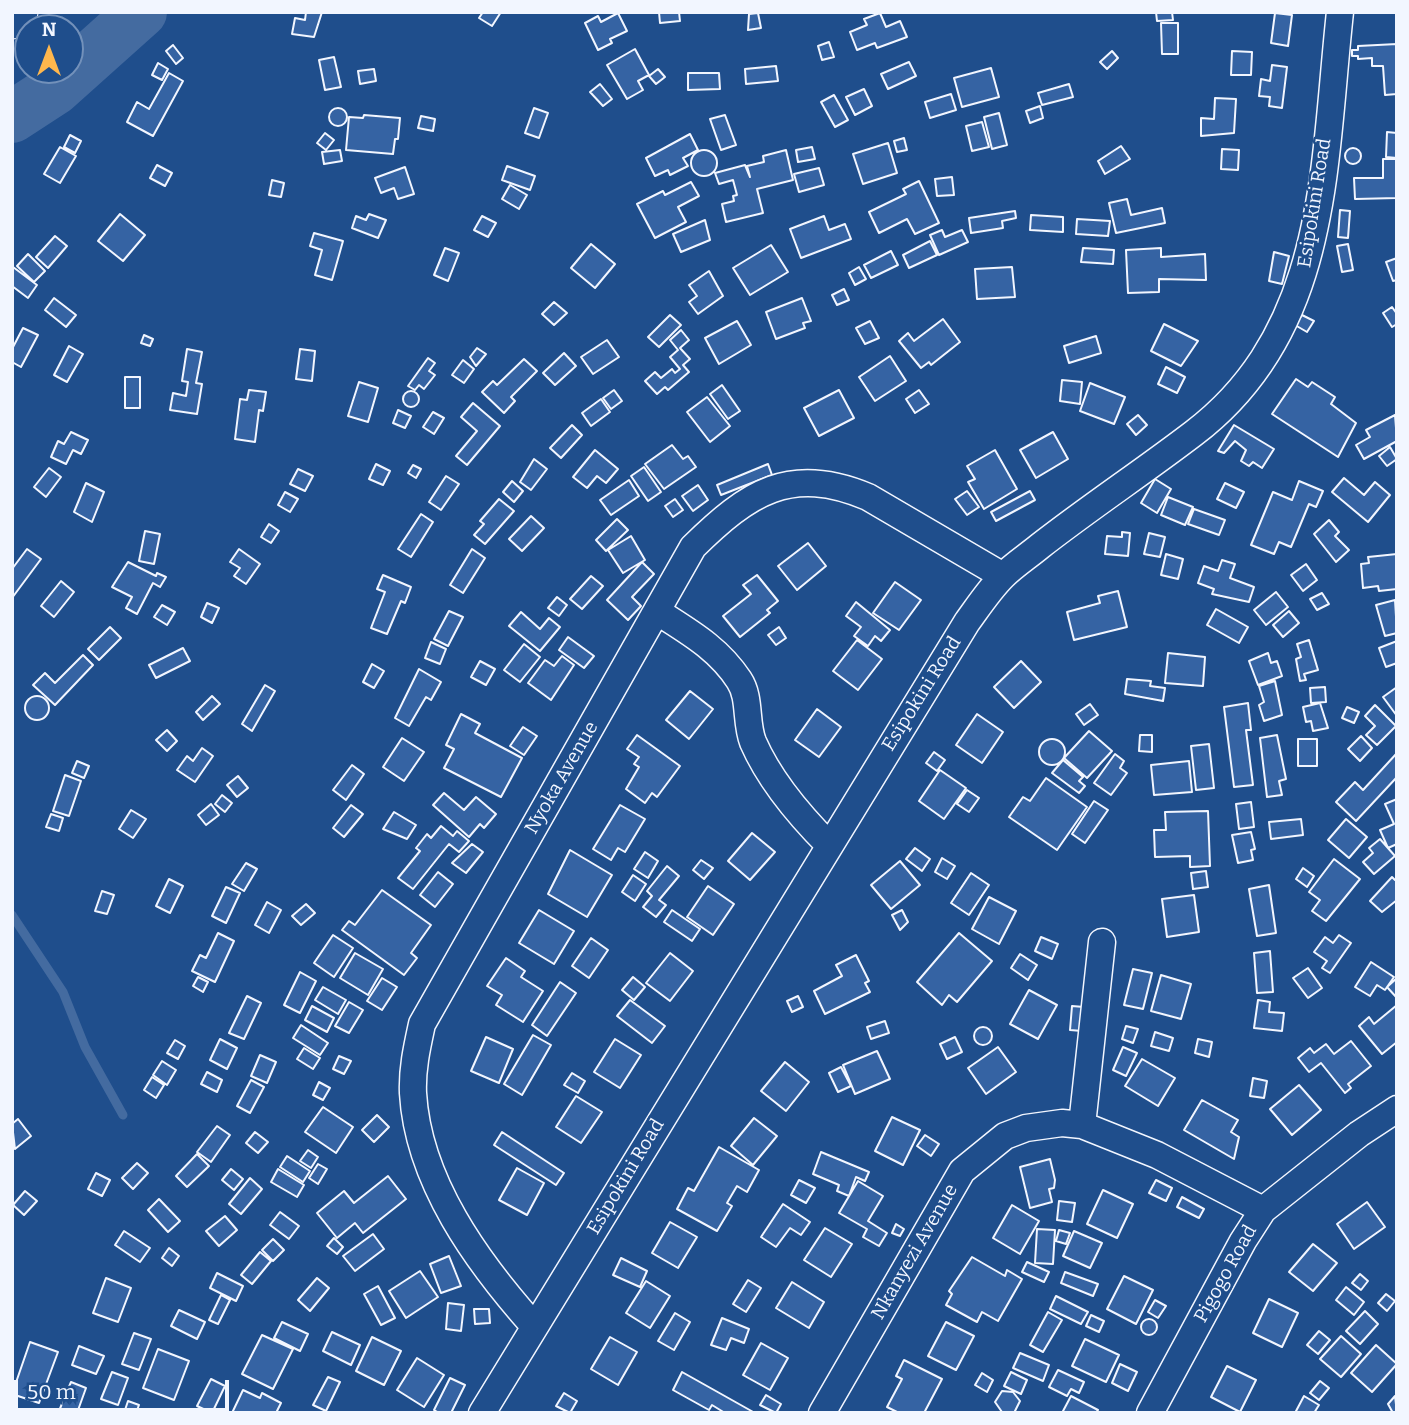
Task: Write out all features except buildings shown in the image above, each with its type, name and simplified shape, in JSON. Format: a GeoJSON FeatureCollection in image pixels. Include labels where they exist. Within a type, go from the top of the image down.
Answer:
{"type":"FeatureCollection","features":[{"type":"Feature","properties":{"kind":"street"},"geometry":{"type":"LineString","coordinates":[[12,20],[19,12]]}},
{"type":"Feature","properties":{"kind":"street","name":"Esipokini Road"},"geometry":{"type":"LineString","coordinates":[[482,1413],[967,622],[1003,576],[1064,527],[1196,432],[1256,374],[1287,320],[1305,273],[1320,194],[1340,12]]}},
{"type":"Feature","properties":{"kind":"street","name":"Nyoka Avenue"},"geometry":{"type":"LineString","coordinates":[[534,1326],[500,1288],[463,1232],[435,1180],[417,1126],[413,1091],[414,1060],[422,1024],[692,547],[731,510],[780,485],[799,482],[847,488],[868,497],[1003,576]]}},
{"type":"Feature","properties":{"kind":"street"},"geometry":{"type":"LineString","coordinates":[[657,612],[715,650],[733,672],[744,690],[752,740],[783,794],[829,845]]}},
{"type":"Feature","properties":{"kind":"street"},"geometry":{"type":"LineString","coordinates":[[1082,1125],[1102,942]]}},
{"type":"Feature","properties":{"kind":"street","name":"Pigogo Road"},"geometry":{"type":"LineString","coordinates":[[1150,1413],[1243,1241],[1263,1210],[1359,1134],[1397,1109]]}},
{"type":"Feature","properties":{"kind":"street","name":"Nkanyezi Avenue"},"geometry":{"type":"LineString","coordinates":[[822,1413],[962,1171],[1004,1136],[1026,1128],[1062,1123],[1082,1125],[1157,1155],[1263,1210]]}},
{"type":"Feature","properties":{"kind":"waterway"},"geometry":{"type":"LineString","coordinates":[[12,117],[55,89],[141,12]]}},
{"type":"Feature","properties":{"kind":"waterway"},"geometry":{"type":"LineString","coordinates":[[12,915],[63,992],[85,1047],[123,1115]]}}]}
